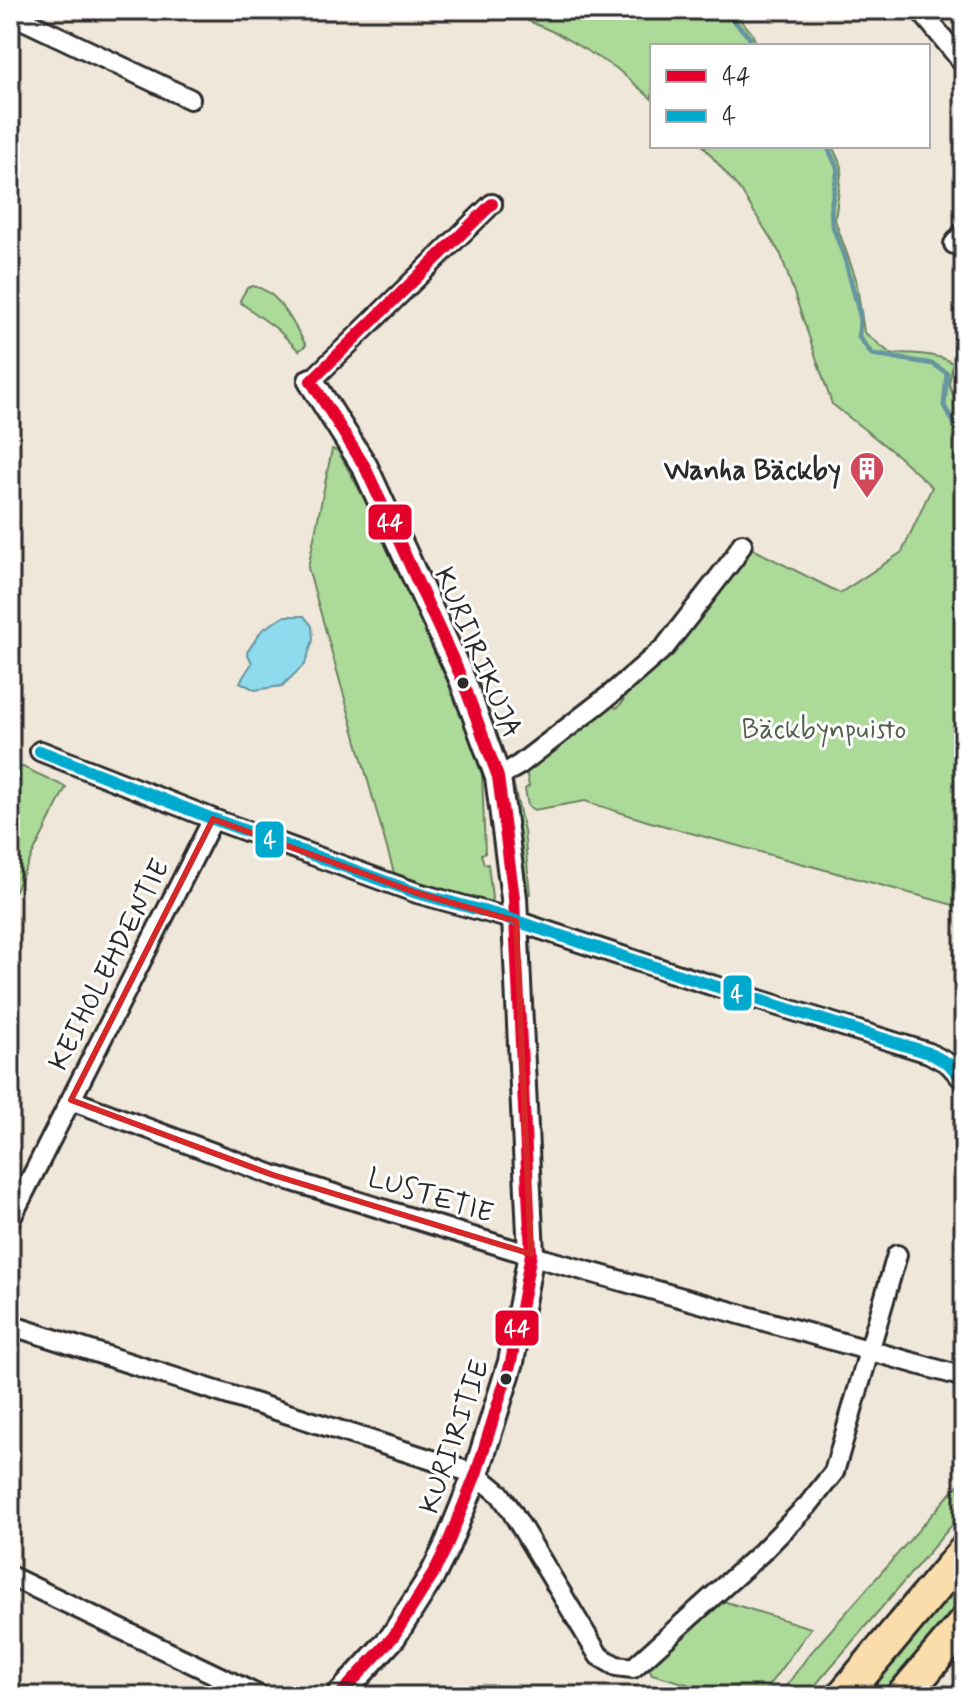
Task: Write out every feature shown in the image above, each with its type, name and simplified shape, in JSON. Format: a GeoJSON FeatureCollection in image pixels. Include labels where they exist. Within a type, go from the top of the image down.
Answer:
{"type":"FeatureCollection","features":[{"type":"Feature","properties":{"kind":"highway"},"geometry":{"type":"LineString","coordinates":[[846,1691],[964,1552]]}},
{"type":"Feature","properties":{"kind":"highway"},"geometry":{"type":"LineString","coordinates":[[907,1692],[964,1624]]}},
{"type":"Feature","properties":{"kind":"street"},"geometry":{"type":"LineString","coordinates":[[920,10],[964,64]]}},
{"type":"Feature","properties":{"kind":"street"},"geometry":{"type":"LineString","coordinates":[[13,15],[190,99]]}},
{"type":"Feature","properties":{"kind":"street"},"geometry":{"type":"LineString","coordinates":[[311,381],[492,204]]}},
{"type":"Feature","properties":{"kind":"street","name":"KURIIRIKUJA"},"geometry":{"type":"LineString","coordinates":[[311,381],[365,467],[462,679],[498,777],[516,921]]}},
{"type":"Feature","properties":{"kind":"street"},"geometry":{"type":"LineString","coordinates":[[498,777],[519,765],[588,712],[665,647],[742,544]]}},
{"type":"Feature","properties":{"kind":"street"},"geometry":{"type":"LineString","coordinates":[[40,751],[213,819],[417,893],[516,921],[929,1053],[949,1064],[964,1081]]}},
{"type":"Feature","properties":{"kind":"street","name":"KEIHOLEHDENTIE"},"geometry":{"type":"LineString","coordinates":[[10,1220],[213,819]]}},
{"type":"Feature","properties":{"kind":"street","name":"KURIIRITIE"},"geometry":{"type":"LineString","coordinates":[[339,1696],[409,1614],[446,1548],[476,1474],[511,1362],[531,1254],[516,921]]}},
{"type":"Feature","properties":{"kind":"street","name":"LUSTETIE"},"geometry":{"type":"LineString","coordinates":[[71,1100],[273,1175],[531,1254],[964,1377]]}},
{"type":"Feature","properties":{"kind":"street"},"geometry":{"type":"LineString","coordinates":[[10,1325],[476,1474],[500,1494],[511,1510],[599,1656],[616,1666],[633,1668],[739,1574],[823,1489],[834,1472],[897,1255]]}},
{"type":"Feature","properties":{"kind":"street"},"geometry":{"type":"LineString","coordinates":[[10,1576],[260,1696]]}},
{"type":"Feature","properties":{"kind":"highlighted area"},"geometry":{"type":"Polygon","coordinates":[[[213,819],[417,893],[516,921],[531,1254],[273,1175],[71,1100],[213,819]]]}},
{"type":"Feature","properties":{"kind":"green space"},"geometry":{"type":"Polygon","coordinates":[[[504,10],[732,10],[752,33],[756,44],[650,44],[650,97],[616,68],[558,34],[504,10]]]}},
{"type":"Feature","properties":{"kind":"green space","name":"Bäckbynpuisto"},"geometry":{"type":"Polygon","coordinates":[[[705,148],[833,148],[842,167],[835,220],[856,279],[864,332],[891,354],[933,356],[953,364],[949,384],[964,424],[964,908],[647,821],[585,801],[534,810],[528,806],[526,770],[557,750],[610,705],[617,708],[623,702],[624,695],[705,612],[748,553],[747,546],[840,593],[902,552],[932,487],[832,404],[781,255],[741,191],[705,148]]]}},
{"type":"Feature","properties":{"kind":"green space"},"geometry":{"type":"Polygon","coordinates":[[[253,286],[271,294],[285,310],[306,345],[299,351],[277,329],[241,303],[247,288],[253,286]]]}},
{"type":"Feature","properties":{"kind":"green space"},"geometry":{"type":"Polygon","coordinates":[[[332,449],[338,451],[380,527],[463,717],[482,773],[485,853],[481,854],[484,864],[488,864],[490,905],[394,873],[308,568],[332,449]]]}},
{"type":"Feature","properties":{"kind":"green space"},"geometry":{"type":"Polygon","coordinates":[[[10,766],[23,767],[66,787],[10,900],[10,766]]]}},
{"type":"Feature","properties":{"kind":"green space"},"geometry":{"type":"Polygon","coordinates":[[[513,781],[524,831],[530,894],[523,894],[510,785],[513,781]]]}},
{"type":"Feature","properties":{"kind":"green space"},"geometry":{"type":"Polygon","coordinates":[[[964,1478],[964,1511],[806,1696],[779,1696],[808,1656],[964,1478]]]}},
{"type":"Feature","properties":{"kind":"green space"},"geometry":{"type":"Polygon","coordinates":[[[964,1577],[964,1597],[882,1696],[865,1696],[964,1577]]]}},
{"type":"Feature","properties":{"kind":"green space"},"geometry":{"type":"Polygon","coordinates":[[[723,1601],[811,1628],[761,1696],[728,1696],[652,1674],[647,1664],[723,1601]]]}},
{"type":"Feature","properties":{"kind":"water"},"geometry":{"type":"Polygon","coordinates":[[[285,616],[304,616],[312,626],[313,640],[305,664],[282,686],[255,690],[240,682],[252,663],[247,652],[262,630],[285,616]]]}},
{"type":"Feature","properties":{"kind":"waterway"},"geometry":{"type":"LineString","coordinates":[[724,10],[750,38],[751,44]]}},
{"type":"Feature","properties":{"kind":"waterway"},"geometry":{"type":"LineString","coordinates":[[828,148],[838,169],[831,207],[832,224],[860,315],[859,337],[872,354],[933,364],[947,373],[944,406],[959,431],[964,432]]}},
{"type":"Feature","properties":{"kind":"transit line","name":"44"},"geometry":{"type":"LineString","coordinates":[[339,1696],[393,1637],[446,1548],[476,1474],[511,1362],[531,1254],[514,898],[498,777],[462,679],[365,467],[311,381],[492,204]]}},
{"type":"Feature","properties":{"kind":"transit line","name":"4"},"geometry":{"type":"LineString","coordinates":[[40,751],[213,819],[417,893],[501,916],[929,1053],[949,1064],[964,1081]]}},
{"type":"Feature","properties":{"kind":"place","name":"Wanha Bäckby"},"geometry":{"type":"Point","coordinates":[867,500]}}]}
